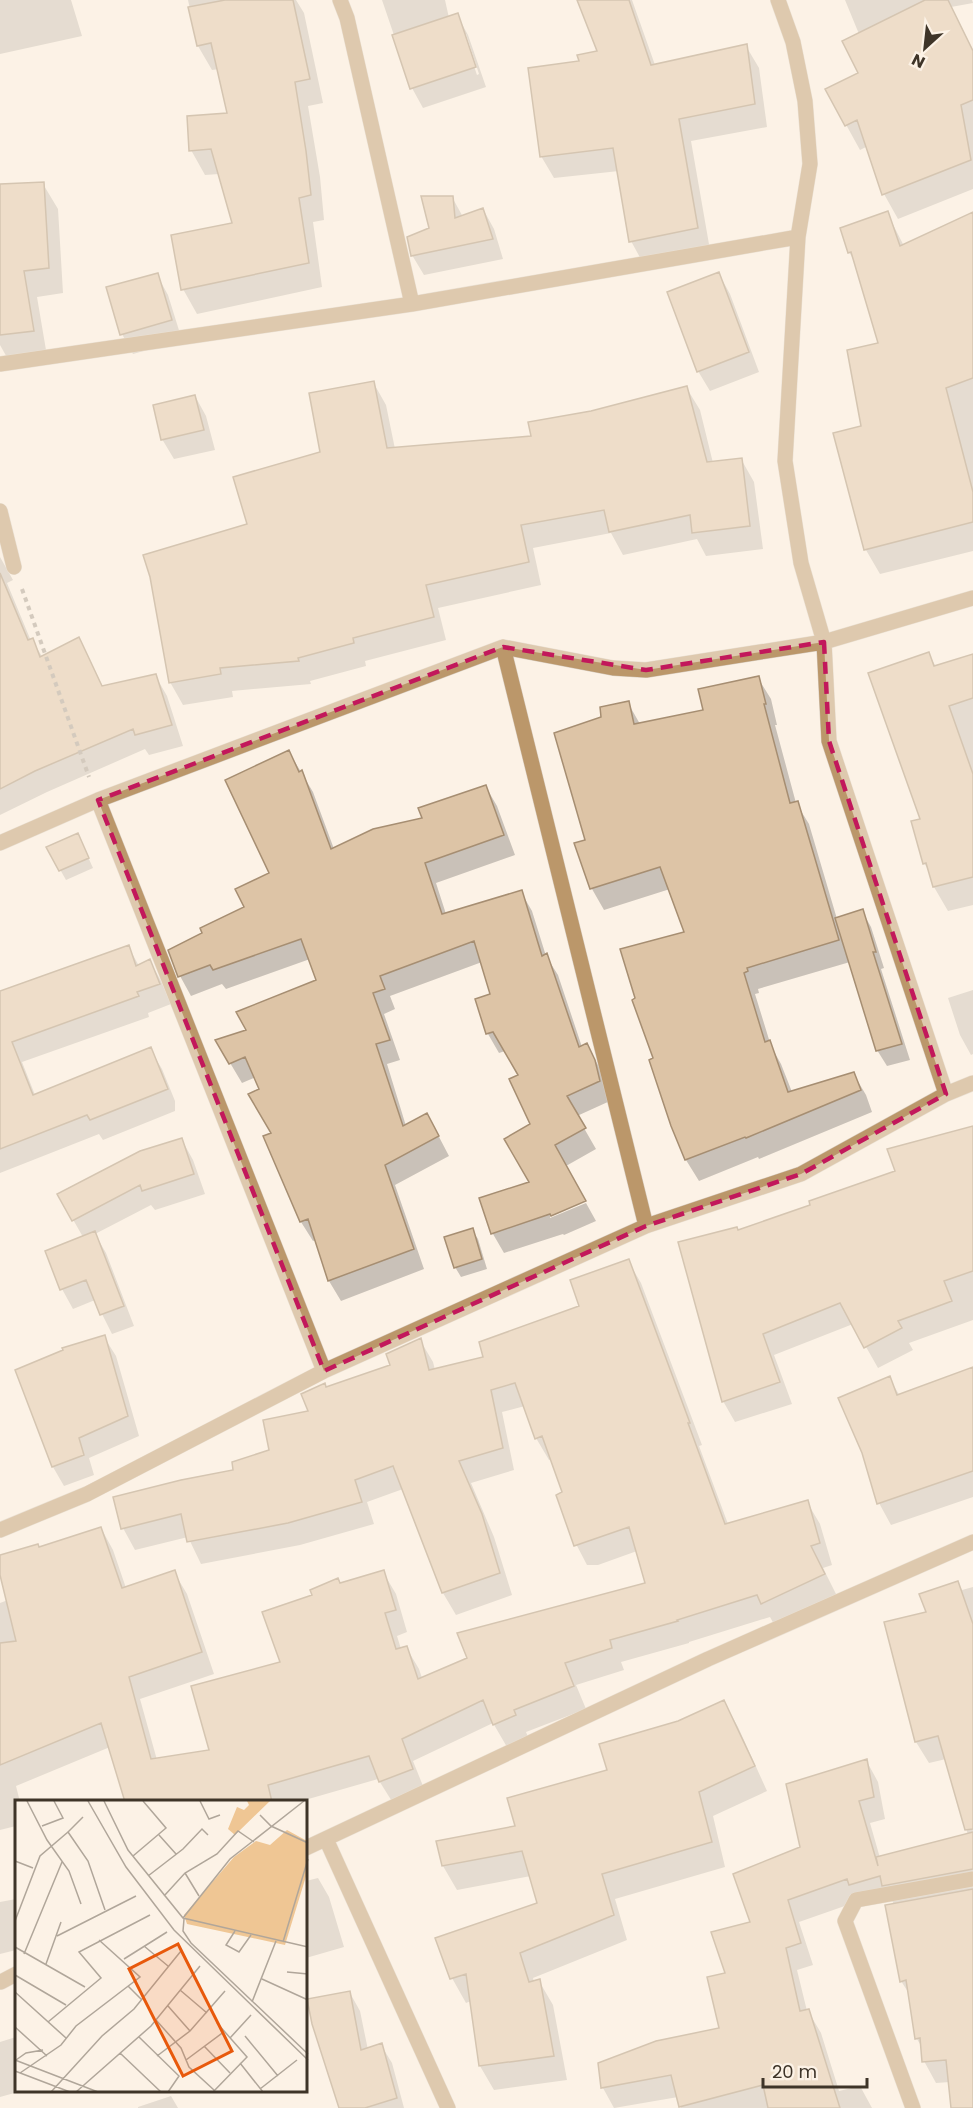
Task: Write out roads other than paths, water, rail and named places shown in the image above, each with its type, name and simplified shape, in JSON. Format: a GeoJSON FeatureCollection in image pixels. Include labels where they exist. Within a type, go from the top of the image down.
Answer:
{"type":"FeatureCollection","features":[{"type":"Feature","properties":{"kind":"street"},"geometry":{"type":"LineString","coordinates":[[340,0],[347,18],[412,304]]}},
{"type":"Feature","properties":{"kind":"street"},"geometry":{"type":"LineString","coordinates":[[778,0],[793,42],[806,101],[810,164],[798,237],[785,461],[801,563],[824,642],[829,741],[946,1094]]}},
{"type":"Feature","properties":{"kind":"street"},"geometry":{"type":"LineString","coordinates":[[0,364],[412,304],[798,237]]}},
{"type":"Feature","properties":{"kind":"street"},"geometry":{"type":"LineString","coordinates":[[0,511],[14,567]]}},
{"type":"Feature","properties":{"kind":"street"},"geometry":{"type":"LineString","coordinates":[[0,843],[98,800],[503,647],[613,669],[646,670],[824,642],[973,598]]}},
{"type":"Feature","properties":{"kind":"street"},"geometry":{"type":"LineString","coordinates":[[503,647],[646,1226]]}},
{"type":"Feature","properties":{"kind":"street"},"geometry":{"type":"LineString","coordinates":[[98,800],[324,1371]]}},
{"type":"Feature","properties":{"kind":"street"},"geometry":{"type":"LineString","coordinates":[[0,1530],[87,1494],[324,1371],[646,1226],[801,1174],[946,1094],[973,1083]]}},
{"type":"Feature","properties":{"kind":"street"},"geometry":{"type":"LineString","coordinates":[[308,1847],[708,1659],[973,1542]]}},
{"type":"Feature","properties":{"kind":"street"},"geometry":{"type":"LineString","coordinates":[[326,1839],[448,2108]]}},
{"type":"Feature","properties":{"kind":"street"},"geometry":{"type":"LineString","coordinates":[[912,2108],[845,1922],[856,1900],[973,1879]]}},
{"type":"Feature","properties":{"kind":"street"},"geometry":{"type":"LineString","coordinates":[[0,1982],[15,1974]]}}]}
